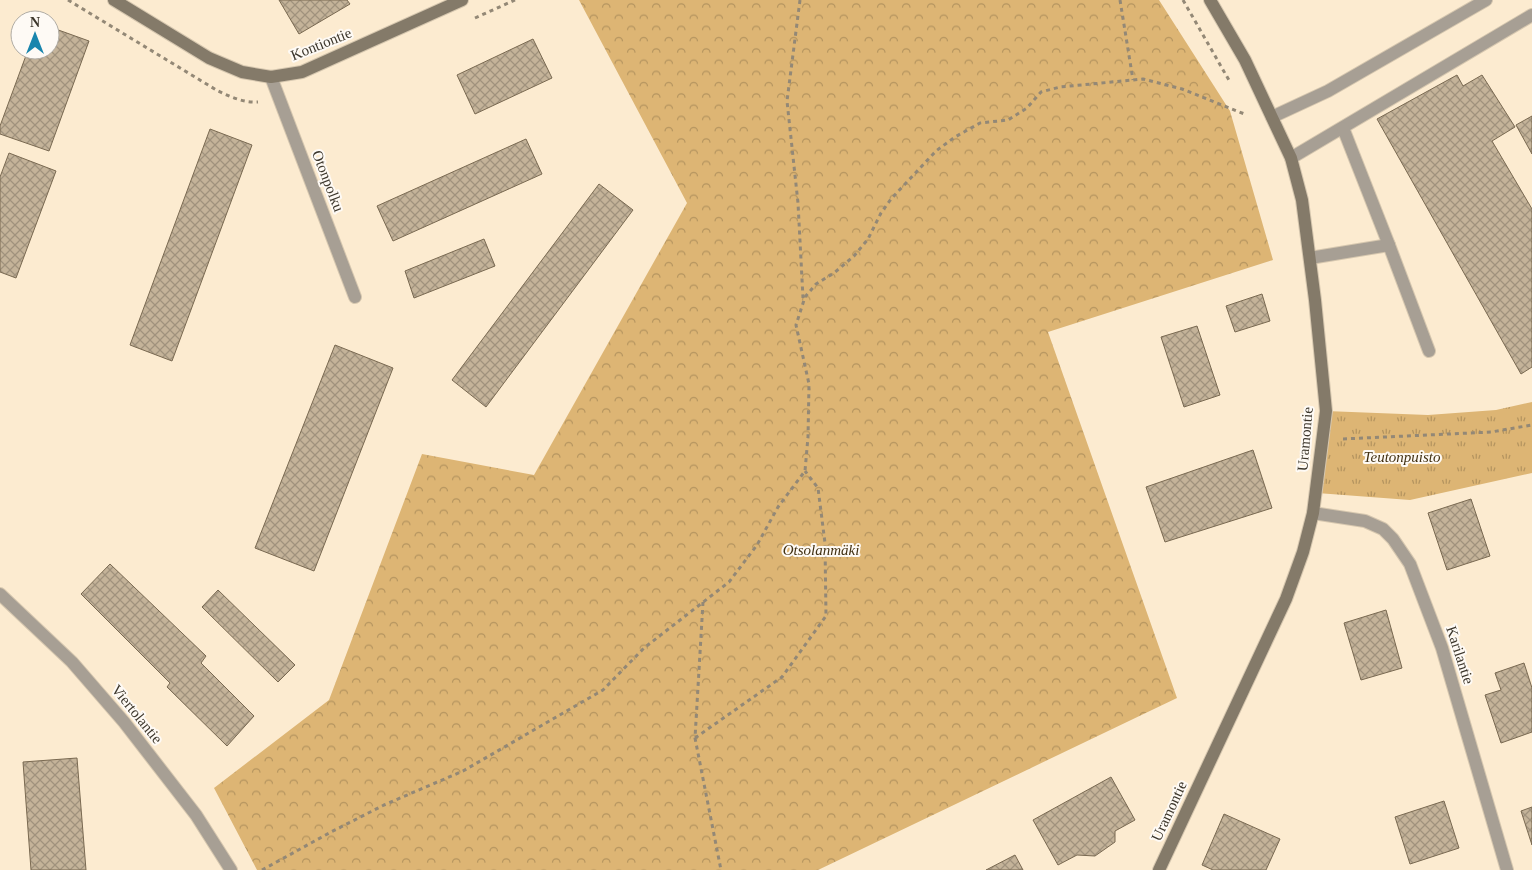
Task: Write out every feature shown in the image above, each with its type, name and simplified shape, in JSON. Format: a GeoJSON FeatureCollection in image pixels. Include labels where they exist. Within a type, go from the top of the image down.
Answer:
{"type":"FeatureCollection","features":[{"type":"Feature","properties":{"kind":"street","name":"Kontiontie"},"geometry":{"type":"LineString","coordinates":[[114,0],[209,58],[242,72],[271,77],[302,72],[462,0]]}},
{"type":"Feature","properties":{"kind":"street","name":"Uramontie"},"geometry":{"type":"LineString","coordinates":[[1159,870],[1286,599],[1303,552],[1313,513],[1326,411],[1302,200],[1291,158],[1245,60],[1210,0]]}},
{"type":"Feature","properties":{"kind":"street"},"geometry":{"type":"LineString","coordinates":[[1272,117],[1328,91],[1486,0]]}},
{"type":"Feature","properties":{"kind":"street"},"geometry":{"type":"LineString","coordinates":[[1291,158],[1532,15]]}},
{"type":"Feature","properties":{"kind":"street","name":"Otonpolku"},"geometry":{"type":"LineString","coordinates":[[271,77],[355,297]]}},
{"type":"Feature","properties":{"kind":"street"},"geometry":{"type":"LineString","coordinates":[[1343,128],[1429,351]]}},
{"type":"Feature","properties":{"kind":"street"},"geometry":{"type":"LineString","coordinates":[[1310,258],[1389,245]]}},
{"type":"Feature","properties":{"kind":"street","name":"Karilantie"},"geometry":{"type":"LineString","coordinates":[[1313,513],[1365,521],[1383,529],[1393,539],[1410,564],[1442,648],[1507,870]]}},
{"type":"Feature","properties":{"kind":"street","name":"Viertolantie"},"geometry":{"type":"LineString","coordinates":[[0,594],[72,662],[124,722],[196,815],[231,870]]}},
{"type":"Feature","properties":{"kind":"path"},"geometry":{"type":"LineString","coordinates":[[800,0],[788,101],[798,203],[804,300]]}},
{"type":"Feature","properties":{"kind":"path"},"geometry":{"type":"LineString","coordinates":[[1120,0],[1133,80]]}},
{"type":"Feature","properties":{"kind":"path"},"geometry":{"type":"LineString","coordinates":[[1183,0],[1231,84]]}},
{"type":"Feature","properties":{"kind":"path"},"geometry":{"type":"LineString","coordinates":[[262,870],[384,805],[463,771],[603,690],[644,648],[729,582],[757,545],[778,508],[805,471],[809,384],[796,325],[805,297],[816,284],[854,256],[868,239],[891,199],[936,150],[980,123],[1008,120],[1027,108],[1041,92],[1060,87],[1143,79],[1182,89],[1248,115]]}},
{"type":"Feature","properties":{"kind":"path"},"geometry":{"type":"LineString","coordinates":[[1244,108],[1251,122]]}},
{"type":"Feature","properties":{"kind":"path"},"geometry":{"type":"LineString","coordinates":[[1322,440],[1491,432],[1532,424]]}},
{"type":"Feature","properties":{"kind":"path"},"geometry":{"type":"LineString","coordinates":[[695,738],[782,676],[826,616],[825,543],[818,488],[805,471]]}},
{"type":"Feature","properties":{"kind":"path"},"geometry":{"type":"LineString","coordinates":[[703,602],[695,738],[721,870]]}},
{"type":"Feature","properties":{"kind":"green space","name":"Otsolanmäki"},"geometry":{"type":"Polygon","coordinates":[[[579,0],[1159,0],[1230,111],[1273,260],[1048,332],[1177,698],[818,870],[257,870],[214,788],[329,700],[422,454],[534,475],[687,203],[579,0]]]}},
{"type":"Feature","properties":{"kind":"green space","name":"Teutonpuisto"},"geometry":{"type":"Polygon","coordinates":[[[1532,402],[1532,473],[1410,500],[1317,493],[1326,411],[1428,415],[1496,410],[1532,402]]]}},
{"type":"Feature","properties":{"kind":"building"},"geometry":{"type":"Polygon","coordinates":[[[279,0],[347,0],[350,4],[299,34],[279,0]]]}},
{"type":"Feature","properties":{"kind":"building"},"geometry":{"type":"Polygon","coordinates":[[[60,31],[89,41],[49,151],[0,134],[0,126],[24,60],[60,60],[60,31]]]}},
{"type":"Feature","properties":{"kind":"building"},"geometry":{"type":"Polygon","coordinates":[[[533,39],[552,78],[475,114],[457,75],[533,39]]]}},
{"type":"Feature","properties":{"kind":"building"},"geometry":{"type":"Polygon","coordinates":[[[1457,75],[1463,86],[1482,75],[1515,127],[1492,141],[1532,209],[1532,367],[1521,374],[1377,119],[1457,75]]]}},
{"type":"Feature","properties":{"kind":"building"},"geometry":{"type":"Polygon","coordinates":[[[1532,116],[1532,154],[1516,125],[1532,116]]]}},
{"type":"Feature","properties":{"kind":"building"},"geometry":{"type":"Polygon","coordinates":[[[210,129],[252,145],[172,361],[130,345],[210,129]]]}},
{"type":"Feature","properties":{"kind":"building"},"geometry":{"type":"Polygon","coordinates":[[[526,139],[542,174],[393,241],[377,206],[526,139]]]}},
{"type":"Feature","properties":{"kind":"building"},"geometry":{"type":"Polygon","coordinates":[[[9,153],[56,171],[16,278],[0,272],[0,177],[9,153]]]}},
{"type":"Feature","properties":{"kind":"building"},"geometry":{"type":"Polygon","coordinates":[[[599,184],[633,210],[486,407],[452,380],[599,184]]]}},
{"type":"Feature","properties":{"kind":"building"},"geometry":{"type":"Polygon","coordinates":[[[484,239],[495,266],[414,298],[405,271],[484,239]]]}},
{"type":"Feature","properties":{"kind":"building"},"geometry":{"type":"Polygon","coordinates":[[[1262,294],[1270,321],[1235,332],[1226,306],[1262,294]]]}},
{"type":"Feature","properties":{"kind":"building"},"geometry":{"type":"Polygon","coordinates":[[[1197,326],[1220,395],[1184,407],[1161,337],[1197,326]]]}},
{"type":"Feature","properties":{"kind":"building"},"geometry":{"type":"Polygon","coordinates":[[[335,345],[393,368],[314,571],[255,548],[335,345]]]}},
{"type":"Feature","properties":{"kind":"building"},"geometry":{"type":"Polygon","coordinates":[[[1253,450],[1272,508],[1165,542],[1146,487],[1253,450]]]}},
{"type":"Feature","properties":{"kind":"building"},"geometry":{"type":"Polygon","coordinates":[[[1471,499],[1490,556],[1447,570],[1428,513],[1471,499]]]}},
{"type":"Feature","properties":{"kind":"building"},"geometry":{"type":"Polygon","coordinates":[[[110,564],[206,656],[201,663],[254,716],[227,746],[167,687],[170,683],[81,594],[110,564]]]}},
{"type":"Feature","properties":{"kind":"building"},"geometry":{"type":"Polygon","coordinates":[[[218,590],[295,665],[278,682],[202,607],[218,590]]]}},
{"type":"Feature","properties":{"kind":"building"},"geometry":{"type":"Polygon","coordinates":[[[1386,610],[1402,668],[1361,680],[1344,623],[1386,610]]]}},
{"type":"Feature","properties":{"kind":"building"},"geometry":{"type":"Polygon","coordinates":[[[1524,663],[1532,688],[1532,732],[1501,743],[1485,695],[1501,690],[1495,673],[1524,663]]]}},
{"type":"Feature","properties":{"kind":"building"},"geometry":{"type":"Polygon","coordinates":[[[77,758],[86,870],[31,870],[23,762],[77,758]]]}},
{"type":"Feature","properties":{"kind":"building"},"geometry":{"type":"Polygon","coordinates":[[[1111,777],[1135,820],[1115,831],[1115,842],[1095,856],[1077,855],[1058,865],[1033,820],[1111,777]]]}},
{"type":"Feature","properties":{"kind":"building"},"geometry":{"type":"Polygon","coordinates":[[[1444,801],[1459,848],[1410,864],[1395,817],[1444,801]]]}},
{"type":"Feature","properties":{"kind":"building"},"geometry":{"type":"Polygon","coordinates":[[[1532,807],[1532,845],[1521,811],[1532,807]]]}},
{"type":"Feature","properties":{"kind":"building"},"geometry":{"type":"Polygon","coordinates":[[[1224,814],[1280,839],[1266,870],[1213,870],[1202,865],[1224,814]]]}},
{"type":"Feature","properties":{"kind":"building"},"geometry":{"type":"Polygon","coordinates":[[[1015,855],[1023,870],[986,870],[1015,855]]]}}]}
